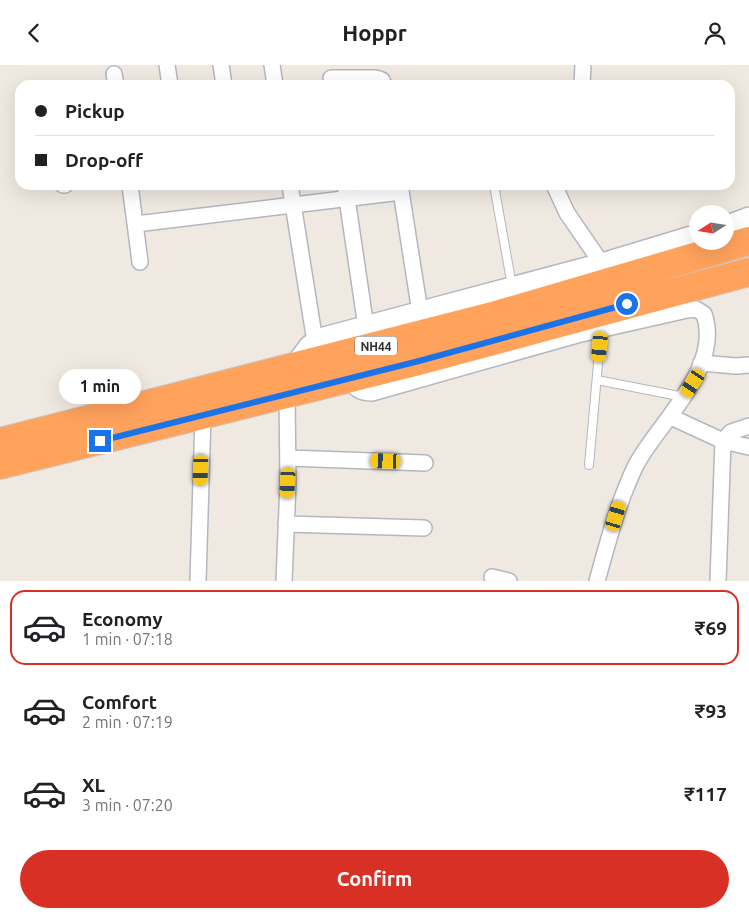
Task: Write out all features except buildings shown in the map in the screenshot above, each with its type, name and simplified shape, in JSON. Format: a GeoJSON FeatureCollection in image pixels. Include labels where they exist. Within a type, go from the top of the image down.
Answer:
{"type":"FeatureCollection","features":[{"type":"Feature","properties":{"kind":"highway","name":"NH44"},"geometry":{"type":"LineString","coordinates":[[0,442],[496,315],[749,241]]}},
{"type":"Feature","properties":{"kind":"highway","name":"NH44"},"geometry":{"type":"LineString","coordinates":[[0,465],[287,394],[749,273]]}},
{"type":"Feature","properties":{"kind":"street"},"geometry":{"type":"LineString","coordinates":[[168,65],[170,80]]}},
{"type":"Feature","properties":{"kind":"street"},"geometry":{"type":"LineString","coordinates":[[221,65],[223,80]]}},
{"type":"Feature","properties":{"kind":"street"},"geometry":{"type":"LineString","coordinates":[[272,65],[274,80]]}},
{"type":"Feature","properties":{"kind":"street"},"geometry":{"type":"LineString","coordinates":[[582,80],[583,65]]}},
{"type":"Feature","properties":{"kind":"street"},"geometry":{"type":"LineString","coordinates":[[330,76],[376,78],[382,80]]}},
{"type":"Feature","properties":{"kind":"street"},"geometry":{"type":"LineString","coordinates":[[131,190],[140,262]]}},
{"type":"Feature","properties":{"kind":"street"},"geometry":{"type":"LineString","coordinates":[[291,190],[315,342]]}},
{"type":"Feature","properties":{"kind":"street"},"geometry":{"type":"LineString","coordinates":[[136,224],[293,205],[345,192],[382,190]]}},
{"type":"Feature","properties":{"kind":"street"},"geometry":{"type":"LineString","coordinates":[[401,190],[420,312]]}},
{"type":"Feature","properties":{"kind":"street"},"geometry":{"type":"LineString","coordinates":[[556,190],[567,213],[602,264]]}},
{"type":"Feature","properties":{"kind":"street"},"geometry":{"type":"LineString","coordinates":[[345,192],[366,327]]}},
{"type":"Feature","properties":{"kind":"street"},"geometry":{"type":"LineString","coordinates":[[734,224],[749,219]]}},
{"type":"Feature","properties":{"kind":"street"},"geometry":{"type":"LineString","coordinates":[[294,367],[315,342],[602,264],[689,238]]}},
{"type":"Feature","properties":{"kind":"street"},"geometry":{"type":"LineString","coordinates":[[348,378],[355,389],[363,393],[372,393],[601,330],[696,309],[704,314],[706,341],[701,363],[684,397],[634,471],[620,500],[597,581]]}},
{"type":"Feature","properties":{"kind":"street"},"geometry":{"type":"LineString","coordinates":[[701,363],[736,366],[749,365]]}},
{"type":"Feature","properties":{"kind":"street"},"geometry":{"type":"LineString","coordinates":[[284,581],[289,458],[287,394]]}},
{"type":"Feature","properties":{"kind":"street"},"geometry":{"type":"LineString","coordinates":[[198,581],[203,415]]}},
{"type":"Feature","properties":{"kind":"street"},"geometry":{"type":"LineString","coordinates":[[671,417],[723,441],[749,447]]}},
{"type":"Feature","properties":{"kind":"street"},"geometry":{"type":"LineString","coordinates":[[718,581],[723,441],[731,432],[749,426]]}},
{"type":"Feature","properties":{"kind":"street"},"geometry":{"type":"LineString","coordinates":[[289,458],[425,463]]}},
{"type":"Feature","properties":{"kind":"street"},"geometry":{"type":"LineString","coordinates":[[286,524],[424,528]]}},
{"type":"Feature","properties":{"kind":"street"},"geometry":{"type":"LineString","coordinates":[[492,577],[509,581]]}},
{"type":"Feature","properties":{"kind":"lane"},"geometry":{"type":"LineString","coordinates":[[495,190],[512,288]]}},
{"type":"Feature","properties":{"kind":"lane"},"geometry":{"type":"LineString","coordinates":[[589,465],[601,330]]}},
{"type":"Feature","properties":{"kind":"lane"},"geometry":{"type":"LineString","coordinates":[[597,380],[684,397]]}},
{"type":"Feature","properties":{"kind":"route"},"geometry":{"type":"LineString","coordinates":[[100,441],[419,361],[627,304]]}}]}
